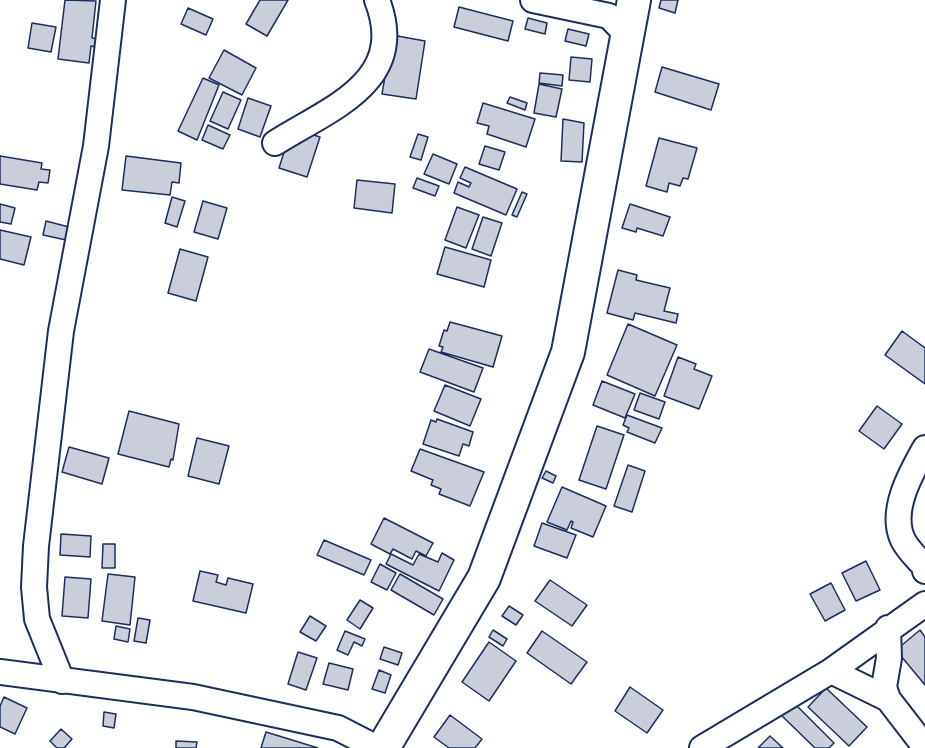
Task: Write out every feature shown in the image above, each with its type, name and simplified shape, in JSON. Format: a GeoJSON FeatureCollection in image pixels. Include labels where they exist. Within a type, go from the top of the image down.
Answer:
{"type":"FeatureCollection","features":[{"type":"Feature","properties":{"kind":"main road"},"geometry":{"type":"LineString","coordinates":[[382,748],[484,578],[568,352],[629,37],[634,0]]}},
{"type":"Feature","properties":{"kind":"street"},"geometry":{"type":"LineString","coordinates":[[62,681],[37,619],[34,587],[36,546],[61,331],[96,146],[103,67],[113,0]]}},
{"type":"Feature","properties":{"kind":"street"},"geometry":{"type":"LineString","coordinates":[[275,143],[355,94],[374,74],[381,56],[383,27],[383,17],[377,0]]}},
{"type":"Feature","properties":{"kind":"street"},"geometry":{"type":"LineString","coordinates":[[533,0],[609,16],[629,37]]}},
{"type":"Feature","properties":{"kind":"street"},"geometry":{"type":"LineString","coordinates":[[925,448],[906,482],[901,520],[902,538],[924,566],[925,571]]}},
{"type":"Feature","properties":{"kind":"street"},"geometry":{"type":"LineString","coordinates":[[702,748],[831,671],[925,603]]}},
{"type":"Feature","properties":{"kind":"street"},"geometry":{"type":"LineString","coordinates":[[888,628],[889,658],[884,687],[888,699],[925,747]]}},
{"type":"Feature","properties":{"kind":"street"},"geometry":{"type":"LineString","coordinates":[[831,671],[888,699]]}},
{"type":"Feature","properties":{"kind":"street"},"geometry":{"type":"LineString","coordinates":[[0,672],[193,697],[338,728],[377,748]]}},
{"type":"Feature","properties":{"kind":"building"},"geometry":{"type":"Polygon","coordinates":[[[65,0],[96,1],[92,38],[101,39],[100,48],[91,46],[89,63],[58,59],[65,0]]]}},
{"type":"Feature","properties":{"kind":"building"},"geometry":{"type":"Polygon","coordinates":[[[260,0],[288,0],[267,36],[246,24],[260,0]]]}},
{"type":"Feature","properties":{"kind":"building"},"geometry":{"type":"Polygon","coordinates":[[[661,0],[678,0],[675,13],[659,8],[661,0]]]}},
{"type":"Feature","properties":{"kind":"building"},"geometry":{"type":"Polygon","coordinates":[[[459,7],[513,21],[508,41],[454,27],[459,7]]]}},
{"type":"Feature","properties":{"kind":"building"},"geometry":{"type":"Polygon","coordinates":[[[188,8],[213,19],[206,35],[181,24],[188,8]]]}},
{"type":"Feature","properties":{"kind":"building"},"geometry":{"type":"Polygon","coordinates":[[[528,18],[547,23],[545,34],[525,29],[528,18]]]}},
{"type":"Feature","properties":{"kind":"building"},"geometry":{"type":"Polygon","coordinates":[[[32,23],[56,27],[51,52],[28,48],[32,23]]]}},
{"type":"Feature","properties":{"kind":"building"},"geometry":{"type":"Polygon","coordinates":[[[568,29],[589,34],[586,46],[565,41],[568,29]]]}},
{"type":"Feature","properties":{"kind":"building"},"geometry":{"type":"Polygon","coordinates":[[[392,35],[425,41],[416,99],[382,94],[392,35]]]}},
{"type":"Feature","properties":{"kind":"building"},"geometry":{"type":"Polygon","coordinates":[[[224,50],[256,68],[242,95],[209,78],[224,50]]]}},
{"type":"Feature","properties":{"kind":"building"},"geometry":{"type":"Polygon","coordinates":[[[571,57],[592,59],[590,82],[569,80],[571,57]]]}},
{"type":"Feature","properties":{"kind":"building"},"geometry":{"type":"Polygon","coordinates":[[[662,67],[719,84],[711,110],[655,92],[662,67]]]}},
{"type":"Feature","properties":{"kind":"building"},"geometry":{"type":"Polygon","coordinates":[[[540,73],[563,75],[562,86],[539,83],[540,73]]]}},
{"type":"Feature","properties":{"kind":"building"},"geometry":{"type":"Polygon","coordinates":[[[203,78],[219,85],[197,140],[178,131],[203,78]]]}},
{"type":"Feature","properties":{"kind":"building"},"geometry":{"type":"Polygon","coordinates":[[[539,84],[562,89],[556,117],[534,113],[539,84]]]}},
{"type":"Feature","properties":{"kind":"building"},"geometry":{"type":"Polygon","coordinates":[[[223,92],[241,100],[228,129],[210,121],[223,92]]]}},
{"type":"Feature","properties":{"kind":"building"},"geometry":{"type":"Polygon","coordinates":[[[510,97],[527,103],[525,110],[507,103],[510,97]]]}},
{"type":"Feature","properties":{"kind":"building"},"geometry":{"type":"Polygon","coordinates":[[[248,98],[271,106],[260,137],[238,129],[248,98]]]}},
{"type":"Feature","properties":{"kind":"building"},"geometry":{"type":"Polygon","coordinates":[[[483,103],[535,119],[526,147],[487,134],[489,126],[477,123],[483,103]]]}},
{"type":"Feature","properties":{"kind":"building"},"geometry":{"type":"Polygon","coordinates":[[[563,119],[584,123],[582,162],[561,161],[563,119]]]}},
{"type":"Feature","properties":{"kind":"building"},"geometry":{"type":"Polygon","coordinates":[[[208,125],[230,135],[223,149],[202,140],[208,125]]]}},
{"type":"Feature","properties":{"kind":"building"},"geometry":{"type":"Polygon","coordinates":[[[298,130],[320,137],[307,177],[279,168],[289,136],[298,130]]]}},
{"type":"Feature","properties":{"kind":"building"},"geometry":{"type":"Polygon","coordinates":[[[418,134],[428,137],[421,160],[410,157],[418,134]]]}},
{"type":"Feature","properties":{"kind":"building"},"geometry":{"type":"Polygon","coordinates":[[[659,138],[697,148],[688,179],[683,178],[680,186],[669,183],[667,192],[646,186],[659,138]]]}},
{"type":"Feature","properties":{"kind":"building"},"geometry":{"type":"Polygon","coordinates":[[[485,146],[505,152],[499,170],[479,164],[485,146]]]}},
{"type":"Feature","properties":{"kind":"building"},"geometry":{"type":"Polygon","coordinates":[[[433,154],[457,164],[449,184],[424,174],[433,154]]]}},
{"type":"Feature","properties":{"kind":"building"},"geometry":{"type":"Polygon","coordinates":[[[0,156],[42,163],[41,169],[50,170],[48,183],[39,182],[37,190],[0,184],[0,156]]]}},
{"type":"Feature","properties":{"kind":"building"},"geometry":{"type":"Polygon","coordinates":[[[126,156],[181,163],[179,183],[172,182],[170,195],[122,190],[126,156]]]}},
{"type":"Feature","properties":{"kind":"building"},"geometry":{"type":"Polygon","coordinates":[[[465,167],[517,189],[506,215],[454,193],[458,182],[469,187],[471,183],[460,178],[465,167]]]}},
{"type":"Feature","properties":{"kind":"building"},"geometry":{"type":"Polygon","coordinates":[[[417,178],[439,186],[435,196],[413,188],[417,178]]]}},
{"type":"Feature","properties":{"kind":"building"},"geometry":{"type":"Polygon","coordinates":[[[357,180],[395,184],[392,213],[354,208],[357,180]]]}},
{"type":"Feature","properties":{"kind":"building"},"geometry":{"type":"Polygon","coordinates":[[[522,192],[527,194],[517,217],[512,215],[522,192]]]}},
{"type":"Feature","properties":{"kind":"building"},"geometry":{"type":"Polygon","coordinates":[[[172,197],[185,201],[177,227],[165,223],[172,197]]]}},
{"type":"Feature","properties":{"kind":"building"},"geometry":{"type":"Polygon","coordinates":[[[203,201],[227,208],[218,239],[194,232],[203,201]]]}},
{"type":"Feature","properties":{"kind":"building"},"geometry":{"type":"Polygon","coordinates":[[[0,204],[15,208],[11,224],[0,222],[0,204]]]}},
{"type":"Feature","properties":{"kind":"building"},"geometry":{"type":"Polygon","coordinates":[[[630,204],[670,217],[663,236],[637,228],[636,232],[622,228],[630,204]]]}},
{"type":"Feature","properties":{"kind":"building"},"geometry":{"type":"Polygon","coordinates":[[[457,207],[479,215],[466,248],[445,240],[457,207]]]}},
{"type":"Feature","properties":{"kind":"building"},"geometry":{"type":"Polygon","coordinates":[[[483,217],[502,223],[491,256],[472,249],[483,217]]]}},
{"type":"Feature","properties":{"kind":"building"},"geometry":{"type":"Polygon","coordinates":[[[46,221],[69,227],[66,240],[43,235],[46,221]]]}},
{"type":"Feature","properties":{"kind":"building"},"geometry":{"type":"Polygon","coordinates":[[[0,230],[31,237],[24,265],[0,259],[0,230]]]}},
{"type":"Feature","properties":{"kind":"building"},"geometry":{"type":"Polygon","coordinates":[[[445,247],[491,260],[484,287],[437,274],[445,247]]]}},
{"type":"Feature","properties":{"kind":"building"},"geometry":{"type":"Polygon","coordinates":[[[180,249],[208,257],[196,301],[168,293],[180,249]]]}},
{"type":"Feature","properties":{"kind":"building"},"geometry":{"type":"Polygon","coordinates":[[[618,270],[637,275],[636,280],[670,288],[664,311],[678,314],[676,323],[635,313],[633,320],[607,313],[618,270]]]}},
{"type":"Feature","properties":{"kind":"building"},"geometry":{"type":"Polygon","coordinates":[[[450,322],[502,336],[493,367],[441,352],[443,347],[439,346],[444,330],[447,331],[450,322]]]}},
{"type":"Feature","properties":{"kind":"building"},"geometry":{"type":"Polygon","coordinates":[[[628,324],[677,345],[655,396],[607,375],[628,324]]]}},
{"type":"Feature","properties":{"kind":"building"},"geometry":{"type":"Polygon","coordinates":[[[902,331],[925,348],[925,384],[885,355],[902,331]]]}},
{"type":"Feature","properties":{"kind":"building"},"geometry":{"type":"Polygon","coordinates":[[[429,349],[483,368],[474,392],[420,372],[429,349]]]}},
{"type":"Feature","properties":{"kind":"building"},"geometry":{"type":"Polygon","coordinates":[[[678,357],[696,364],[694,369],[712,376],[699,409],[664,396],[678,357]]]}},
{"type":"Feature","properties":{"kind":"building"},"geometry":{"type":"Polygon","coordinates":[[[602,381],[635,394],[625,418],[593,405],[602,381]]]}},
{"type":"Feature","properties":{"kind":"building"},"geometry":{"type":"Polygon","coordinates":[[[445,385],[481,399],[470,426],[434,411],[445,385]]]}},
{"type":"Feature","properties":{"kind":"building"},"geometry":{"type":"Polygon","coordinates":[[[640,393],[665,402],[659,419],[634,410],[640,393]]]}},
{"type":"Feature","properties":{"kind":"building"},"geometry":{"type":"Polygon","coordinates":[[[877,406],[902,424],[884,449],[859,431],[877,406]]]}},
{"type":"Feature","properties":{"kind":"building"},"geometry":{"type":"Polygon","coordinates":[[[129,411],[179,424],[173,460],[171,459],[169,467],[118,454],[129,411]]]}},
{"type":"Feature","properties":{"kind":"building"},"geometry":{"type":"Polygon","coordinates":[[[627,415],[662,428],[655,443],[627,432],[629,428],[623,425],[627,415]]]}},
{"type":"Feature","properties":{"kind":"building"},"geometry":{"type":"Polygon","coordinates":[[[437,419],[473,432],[469,446],[463,444],[459,456],[423,444],[431,420],[436,422],[437,419]]]}},
{"type":"Feature","properties":{"kind":"building"},"geometry":{"type":"Polygon","coordinates":[[[597,426],[624,435],[606,489],[579,480],[597,426]]]}},
{"type":"Feature","properties":{"kind":"building"},"geometry":{"type":"Polygon","coordinates":[[[197,438],[229,446],[219,484],[188,476],[197,438]]]}},
{"type":"Feature","properties":{"kind":"building"},"geometry":{"type":"Polygon","coordinates":[[[69,447],[109,458],[102,484],[62,472],[69,447]]]}},
{"type":"Feature","properties":{"kind":"building"},"geometry":{"type":"Polygon","coordinates":[[[420,449],[484,472],[470,506],[439,494],[441,489],[431,485],[433,480],[411,471],[420,449]]]}},
{"type":"Feature","properties":{"kind":"building"},"geometry":{"type":"Polygon","coordinates":[[[628,465],[645,471],[632,512],[614,506],[628,465]]]}},
{"type":"Feature","properties":{"kind":"building"},"geometry":{"type":"Polygon","coordinates":[[[546,471],[556,476],[553,483],[542,478],[546,471]]]}},
{"type":"Feature","properties":{"kind":"building"},"geometry":{"type":"Polygon","coordinates":[[[562,487],[606,506],[593,537],[571,528],[573,522],[571,521],[567,530],[547,522],[562,487]]]}},
{"type":"Feature","properties":{"kind":"building"},"geometry":{"type":"Polygon","coordinates":[[[384,518],[433,543],[426,556],[416,551],[412,559],[393,549],[390,554],[371,544],[384,518]]]}},
{"type":"Feature","properties":{"kind":"building"},"geometry":{"type":"Polygon","coordinates":[[[542,523],[576,535],[567,558],[534,546],[542,523]]]}},
{"type":"Feature","properties":{"kind":"building"},"geometry":{"type":"Polygon","coordinates":[[[61,534],[91,536],[90,557],[60,555],[61,534]]]}},
{"type":"Feature","properties":{"kind":"building"},"geometry":{"type":"Polygon","coordinates":[[[324,540],[371,560],[364,575],[317,555],[324,540]]]}},
{"type":"Feature","properties":{"kind":"building"},"geometry":{"type":"Polygon","coordinates":[[[103,544],[115,544],[115,568],[102,568],[103,544]]]}},
{"type":"Feature","properties":{"kind":"building"},"geometry":{"type":"Polygon","coordinates":[[[442,553],[454,560],[439,591],[386,564],[391,554],[413,565],[419,554],[438,562],[442,553]]]}},
{"type":"Feature","properties":{"kind":"building"},"geometry":{"type":"Polygon","coordinates":[[[866,561],[880,590],[856,601],[842,573],[866,561]]]}},
{"type":"Feature","properties":{"kind":"building"},"geometry":{"type":"Polygon","coordinates":[[[380,564],[396,573],[387,590],[371,582],[380,564]]]}},
{"type":"Feature","properties":{"kind":"building"},"geometry":{"type":"Polygon","coordinates":[[[200,571],[218,575],[216,582],[226,585],[228,578],[253,584],[246,613],[193,601],[200,571]]]}},
{"type":"Feature","properties":{"kind":"building"},"geometry":{"type":"Polygon","coordinates":[[[108,574],[135,577],[130,625],[102,621],[108,574]]]}},
{"type":"Feature","properties":{"kind":"building"},"geometry":{"type":"Polygon","coordinates":[[[400,574],[443,599],[434,615],[391,590],[400,574]]]}},
{"type":"Feature","properties":{"kind":"building"},"geometry":{"type":"Polygon","coordinates":[[[65,577],[91,579],[88,618],[62,616],[65,577]]]}},
{"type":"Feature","properties":{"kind":"building"},"geometry":{"type":"Polygon","coordinates":[[[550,580],[587,605],[572,626],[535,601],[550,580]]]}},
{"type":"Feature","properties":{"kind":"building"},"geometry":{"type":"Polygon","coordinates":[[[831,583],[845,610],[825,621],[810,594],[831,583]]]}},
{"type":"Feature","properties":{"kind":"building"},"geometry":{"type":"Polygon","coordinates":[[[360,600],[373,608],[360,629],[347,620],[360,600]]]}},
{"type":"Feature","properties":{"kind":"building"},"geometry":{"type":"Polygon","coordinates":[[[509,606],[523,615],[516,625],[502,616],[509,606]]]}},
{"type":"Feature","properties":{"kind":"building"},"geometry":{"type":"Polygon","coordinates":[[[310,616],[326,626],[316,641],[300,632],[310,616]]]}},
{"type":"Feature","properties":{"kind":"building"},"geometry":{"type":"Polygon","coordinates":[[[138,618],[150,620],[146,643],[134,641],[138,618]]]}},
{"type":"Feature","properties":{"kind":"building"},"geometry":{"type":"Polygon","coordinates":[[[116,626],[130,629],[128,642],[114,639],[116,626]]]}},
{"type":"Feature","properties":{"kind":"building"},"geometry":{"type":"Polygon","coordinates":[[[493,630],[507,639],[503,646],[489,637],[493,630]]]}},
{"type":"Feature","properties":{"kind":"building"},"geometry":{"type":"Polygon","coordinates":[[[920,630],[925,637],[925,685],[896,650],[920,630]]]}},
{"type":"Feature","properties":{"kind":"building"},"geometry":{"type":"Polygon","coordinates":[[[345,631],[365,639],[362,646],[354,642],[348,655],[337,650],[345,631]]]}},
{"type":"Feature","properties":{"kind":"building"},"geometry":{"type":"Polygon","coordinates":[[[542,631],[587,662],[571,684],[527,653],[542,631]]]}},
{"type":"Feature","properties":{"kind":"building"},"geometry":{"type":"Polygon","coordinates":[[[489,642],[516,661],[489,701],[462,682],[489,642]]]}},
{"type":"Feature","properties":{"kind":"building"},"geometry":{"type":"Polygon","coordinates":[[[384,647],[402,653],[398,665],[380,659],[384,647]]]}},
{"type":"Feature","properties":{"kind":"building"},"geometry":{"type":"Polygon","coordinates":[[[298,652],[317,658],[306,690],[288,684],[298,652]]]}},
{"type":"Feature","properties":{"kind":"building"},"geometry":{"type":"Polygon","coordinates":[[[329,663],[353,669],[348,690],[323,684],[329,663]]]}},
{"type":"Feature","properties":{"kind":"building"},"geometry":{"type":"Polygon","coordinates":[[[379,670],[391,675],[385,693],[372,689],[379,670]]]}},
{"type":"Feature","properties":{"kind":"building"},"geometry":{"type":"Polygon","coordinates":[[[630,687],[663,710],[647,733],[615,711],[630,687]]]}},
{"type":"Feature","properties":{"kind":"building"},"geometry":{"type":"Polygon","coordinates":[[[826,688],[867,727],[849,746],[808,707],[826,688]]]}},
{"type":"Feature","properties":{"kind":"building"},"geometry":{"type":"Polygon","coordinates":[[[4,697],[27,708],[15,734],[0,727],[0,706],[4,697]]]}},
{"type":"Feature","properties":{"kind":"building"},"geometry":{"type":"Polygon","coordinates":[[[793,702],[834,743],[829,748],[815,748],[781,715],[793,702]]]}},
{"type":"Feature","properties":{"kind":"building"},"geometry":{"type":"Polygon","coordinates":[[[104,712],[116,714],[114,728],[103,726],[104,712]]]}},
{"type":"Feature","properties":{"kind":"building"},"geometry":{"type":"Polygon","coordinates":[[[450,715],[482,739],[475,748],[449,748],[434,737],[450,715]]]}},
{"type":"Feature","properties":{"kind":"building"},"geometry":{"type":"Polygon","coordinates":[[[61,729],[72,739],[64,748],[57,748],[50,741],[61,729]]]}},
{"type":"Feature","properties":{"kind":"building"},"geometry":{"type":"Polygon","coordinates":[[[266,732],[318,748],[261,748],[266,732]]]}},
{"type":"Feature","properties":{"kind":"building"},"geometry":{"type":"Polygon","coordinates":[[[770,736],[783,748],[758,748],[770,736]]]}},
{"type":"Feature","properties":{"kind":"building"},"geometry":{"type":"Polygon","coordinates":[[[176,741],[197,742],[196,748],[176,748],[176,741]]]}}]}
